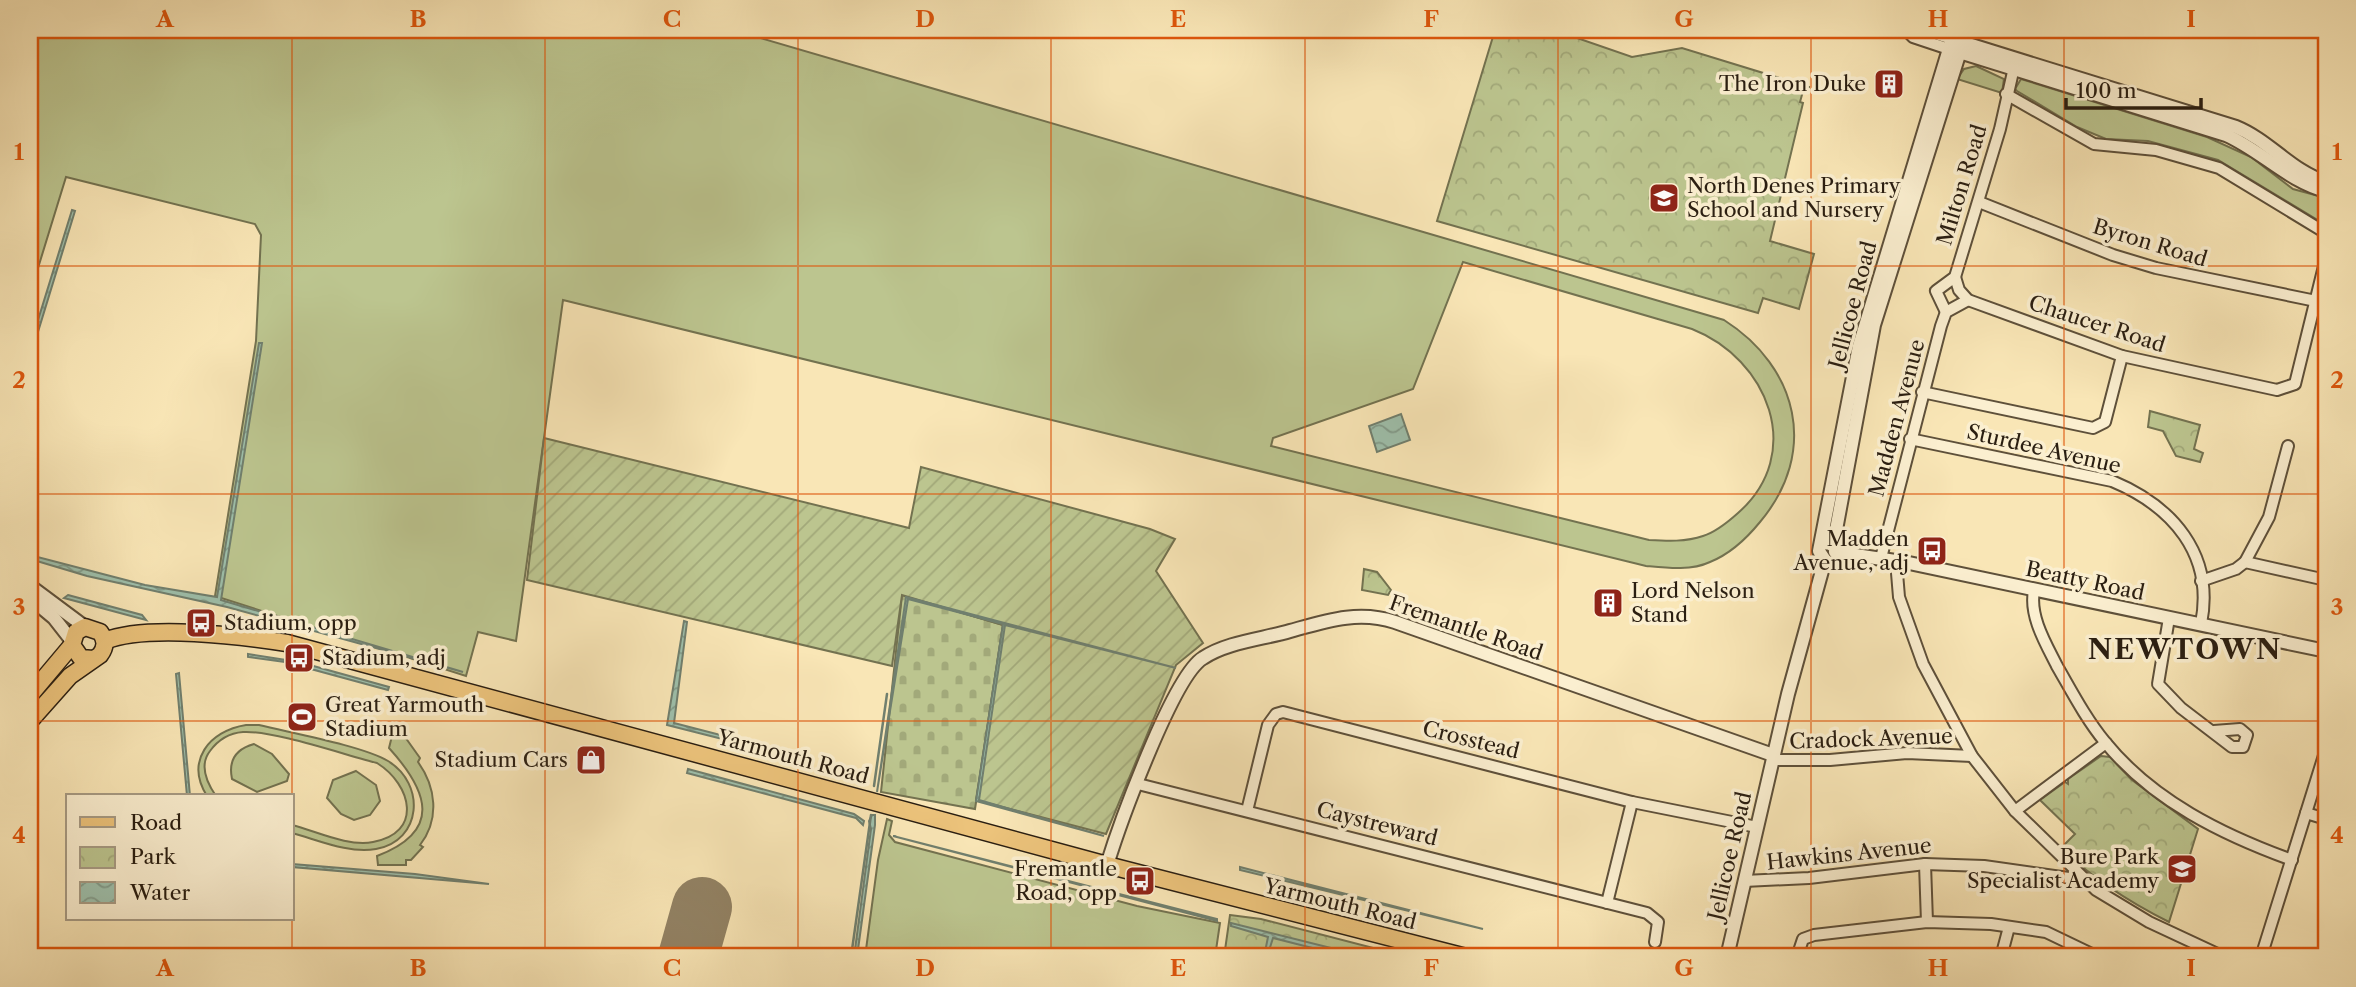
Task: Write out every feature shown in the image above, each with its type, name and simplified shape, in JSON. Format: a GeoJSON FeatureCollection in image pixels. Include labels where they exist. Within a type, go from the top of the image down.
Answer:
{"type":"FeatureCollection","features":[{"type":"Feature","properties":{"kind":"main road"},"geometry":{"type":"LineString","coordinates":[[30,695],[72,643],[76,632],[85,627],[97,629],[105,641],[103,650],[70,676],[30,721]]}},
{"type":"Feature","properties":{"kind":"main road","name":"Yarmouth Road"},"geometry":{"type":"LineString","coordinates":[[105,641],[136,635],[208,634],[287,642],[1107,865],[1466,957]]}},
{"type":"Feature","properties":{"kind":"main road"},"geometry":{"type":"LineString","coordinates":[[72,643],[81,658],[93,659]]}},
{"type":"Feature","properties":{"kind":"street"},"geometry":{"type":"LineString","coordinates":[[1906,30],[1913,37],[2015,62],[2236,127],[2264,142],[2297,170],[2326,182]]}},
{"type":"Feature","properties":{"kind":"street"},"geometry":{"type":"LineString","coordinates":[[1923,30],[1956,46]]}},
{"type":"Feature","properties":{"kind":"street","name":"Jellicoe Road"},"geometry":{"type":"LineString","coordinates":[[1727,957],[1773,757],[1829,551],[1863,347],[1956,46]]}},
{"type":"Feature","properties":{"kind":"street"},"geometry":{"type":"LineString","coordinates":[[2015,62],[2226,135],[2250,146],[2296,180],[2326,191]]}},
{"type":"Feature","properties":{"kind":"street","name":"Milton Road"},"geometry":{"type":"LineString","coordinates":[[1946,312],[1936,291],[1955,277],[1979,202],[2015,62]]}},
{"type":"Feature","properties":{"kind":"street"},"geometry":{"type":"LineString","coordinates":[[2006,94],[2094,144],[2156,150],[2219,168],[2326,233]]}},
{"type":"Feature","properties":{"kind":"street","name":"Byron Road"},"geometry":{"type":"LineString","coordinates":[[1979,202],[2113,255],[2156,268],[2316,301]]}},
{"type":"Feature","properties":{"kind":"street"},"geometry":{"type":"LineString","coordinates":[[2316,301],[2326,258]]}},
{"type":"Feature","properties":{"kind":"street"},"geometry":{"type":"LineString","coordinates":[[1946,312],[1968,300],[1959,290],[1955,277]]}},
{"type":"Feature","properties":{"kind":"street","name":"Chaucer Road"},"geometry":{"type":"LineString","coordinates":[[1968,300],[2122,356],[2221,380],[2284,390],[2295,384],[2316,301]]}},
{"type":"Feature","properties":{"kind":"street","name":"Madden Avenue"},"geometry":{"type":"LineString","coordinates":[[1881,558],[1922,392],[1946,312]]}},
{"type":"Feature","properties":{"kind":"street"},"geometry":{"type":"LineString","coordinates":[[1922,392],[2093,428],[2105,422],[2122,356]]}},
{"type":"Feature","properties":{"kind":"street","name":"Sturdee Avenue"},"geometry":{"type":"LineString","coordinates":[[1910,439],[2112,481],[2138,492],[2161,507],[2191,545],[2201,581],[2201,624]]}},
{"type":"Feature","properties":{"kind":"street"},"geometry":{"type":"LineString","coordinates":[[2201,581],[2236,569],[2245,562],[2269,517],[2288,446]]}},
{"type":"Feature","properties":{"kind":"street","name":"Beatty Road"},"geometry":{"type":"LineString","coordinates":[[1829,551],[1896,561],[2326,651]]}},
{"type":"Feature","properties":{"kind":"street"},"geometry":{"type":"LineString","coordinates":[[1896,561],[1899,597],[1923,664],[1972,756],[2015,811],[2083,880],[2148,922],[2224,957]]}},
{"type":"Feature","properties":{"kind":"street"},"geometry":{"type":"LineString","coordinates":[[2245,562],[2326,580]]}},
{"type":"Feature","properties":{"kind":"street"},"geometry":{"type":"LineString","coordinates":[[30,586],[85,627]]}},
{"type":"Feature","properties":{"kind":"street"},"geometry":{"type":"LineString","coordinates":[[2035,591],[2034,607],[2050,652],[2088,720],[2106,743],[2158,791],[2200,820],[2234,838],[2292,860]]}},
{"type":"Feature","properties":{"kind":"street"},"geometry":{"type":"LineString","coordinates":[[30,597],[54,618],[72,643]]}},
{"type":"Feature","properties":{"kind":"street","name":"Fremantle Road"},"geometry":{"type":"LineString","coordinates":[[1107,865],[1182,680],[1202,658],[1298,629],[1358,615],[1395,622],[1773,757]]}},
{"type":"Feature","properties":{"kind":"street"},"geometry":{"type":"LineString","coordinates":[[2169,618],[2158,684],[2181,708],[2214,731]]}},
{"type":"Feature","properties":{"kind":"street","name":"Crosstead"},"geometry":{"type":"LineString","coordinates":[[1247,811],[1268,725],[1283,712],[1632,802],[1757,827]]}},
{"type":"Feature","properties":{"kind":"street"},"geometry":{"type":"LineString","coordinates":[[2015,811],[2106,743]]}},
{"type":"Feature","properties":{"kind":"street"},"geometry":{"type":"LineString","coordinates":[[2261,957],[2326,749]]}},
{"type":"Feature","properties":{"kind":"street","name":"Cradock Avenue"},"geometry":{"type":"LineString","coordinates":[[1773,757],[1830,760],[1907,754],[1972,756]]}},
{"type":"Feature","properties":{"kind":"street","name":"Caystreward"},"geometry":{"type":"LineString","coordinates":[[1138,784],[1654,916],[1658,922],[1655,942]]}},
{"type":"Feature","properties":{"kind":"street"},"geometry":{"type":"LineString","coordinates":[[1607,904],[1632,802]]}},
{"type":"Feature","properties":{"kind":"street"},"geometry":{"type":"LineString","coordinates":[[2306,813],[2326,819]]}},
{"type":"Feature","properties":{"kind":"street"},"geometry":{"type":"LineString","coordinates":[[1925,864],[1927,922]]}},
{"type":"Feature","properties":{"kind":"street","name":"Hawkins Avenue"},"geometry":{"type":"LineString","coordinates":[[1744,881],[1812,878],[1925,864],[1984,866],[2083,880]]}},
{"type":"Feature","properties":{"kind":"street"},"geometry":{"type":"LineString","coordinates":[[1797,957],[1803,939],[1814,935],[1927,922],[2046,932],[2098,957]]}},
{"type":"Feature","properties":{"kind":"street"},"geometry":{"type":"LineString","coordinates":[[2001,957],[2010,927]]}},
{"type":"Feature","properties":{"kind":"green space"},"geometry":{"type":"Polygon","coordinates":[[[30,30],[733,30],[1724,320],[1749,339],[1769,362],[1783,386],[1792,412],[1794,440],[1790,468],[1778,495],[1760,522],[1738,545],[1717,559],[1695,567],[1646,566],[563,300],[516,641],[478,632],[466,676],[215,596],[256,341],[261,235],[255,224],[66,177],[30,294],[30,30]],[[1463,262],[1413,389],[1273,438],[1271,446],[1649,540],[1676,541],[1697,538],[1726,523],[1759,489],[1770,463],[1773,436],[1769,410],[1758,385],[1741,362],[1719,343],[1692,329],[1463,262]]]}},
{"type":"Feature","properties":{"kind":"green space","name":"North Denes Primary School and Nursery"},"geometry":{"type":"Polygon","coordinates":[[[1495,30],[1554,30],[1632,57],[1682,48],[1809,87],[1808,91],[1803,91],[1800,102],[1803,103],[1770,241],[1814,254],[1799,309],[1763,298],[1758,313],[1437,221],[1495,30]]]}},
{"type":"Feature","properties":{"kind":"green space"},"geometry":{"type":"Polygon","coordinates":[[[1976,66],[2004,79],[2002,93],[1957,79],[1964,69],[1976,66]]]}},
{"type":"Feature","properties":{"kind":"green space"},"geometry":{"type":"Polygon","coordinates":[[[2021,79],[2207,137],[2251,157],[2293,189],[2326,198],[2326,225],[2218,160],[2148,141],[2106,139],[2077,127],[2017,91],[2015,89],[2021,79]]]}},
{"type":"Feature","properties":{"kind":"green space"},"geometry":{"type":"Polygon","coordinates":[[[2150,411],[2200,425],[2194,449],[2203,453],[2200,462],[2176,456],[2163,431],[2148,427],[2150,411]]]}},
{"type":"Feature","properties":{"kind":"green space"},"geometry":{"type":"Polygon","coordinates":[[[544,438],[909,528],[921,467],[1150,529],[1175,539],[1156,571],[1203,643],[1176,665],[1106,834],[976,800],[1003,625],[902,595],[892,666],[527,580],[544,438]]]}},
{"type":"Feature","properties":{"kind":"green space"},"geometry":{"type":"Polygon","coordinates":[[[1364,569],[1377,572],[1391,590],[1388,595],[1362,590],[1364,569]]]}},
{"type":"Feature","properties":{"kind":"green space"},"geometry":{"type":"Polygon","coordinates":[[[902,595],[1003,625],[975,809],[881,792],[902,595]]]}},
{"type":"Feature","properties":{"kind":"green space"},"geometry":{"type":"Polygon","coordinates":[[[259,725],[377,755],[400,771],[409,783],[414,811],[410,824],[403,835],[391,844],[366,850],[334,846],[294,834],[294,826],[353,842],[373,842],[389,837],[400,829],[405,819],[407,807],[404,795],[389,772],[377,763],[256,732],[229,736],[210,751],[205,768],[207,780],[215,794],[206,794],[199,771],[204,750],[221,734],[233,728],[259,725]]]}},
{"type":"Feature","properties":{"kind":"green space"},"geometry":{"type":"Polygon","coordinates":[[[397,733],[405,737],[420,758],[418,762],[432,792],[433,814],[431,825],[420,845],[423,847],[411,860],[406,860],[406,865],[378,865],[377,856],[398,846],[412,835],[420,822],[422,809],[420,794],[413,780],[389,748],[392,736],[396,737],[397,733]]]}},
{"type":"Feature","properties":{"kind":"green space"},"geometry":{"type":"Polygon","coordinates":[[[254,744],[272,754],[289,774],[287,781],[257,792],[232,779],[231,766],[235,756],[242,749],[254,744]]]}},
{"type":"Feature","properties":{"kind":"green space"},"geometry":{"type":"Polygon","coordinates":[[[2101,756],[2110,757],[2132,780],[2198,829],[2169,922],[2112,889],[2061,848],[2075,834],[2040,800],[2065,782],[2068,784],[2068,779],[2101,756]]]}},
{"type":"Feature","properties":{"kind":"green space"},"geometry":{"type":"Polygon","coordinates":[[[356,771],[376,785],[380,801],[370,815],[354,820],[341,814],[327,798],[333,780],[356,771]]]}},
{"type":"Feature","properties":{"kind":"green space"},"geometry":{"type":"Polygon","coordinates":[[[887,819],[892,821],[889,835],[895,842],[1137,906],[1220,923],[1215,957],[865,957],[878,860],[887,819]]]}},
{"type":"Feature","properties":{"kind":"green space"},"geometry":{"type":"Polygon","coordinates":[[[1230,915],[1261,919],[1408,957],[1224,957],[1230,915]]]}},
{"type":"Feature","properties":{"kind":"water"},"geometry":{"type":"Polygon","coordinates":[[[72,210],[75,211],[30,358],[30,346],[72,210]]]}},
{"type":"Feature","properties":{"kind":"water"},"geometry":{"type":"Polygon","coordinates":[[[259,343],[262,343],[221,600],[463,672],[227,607],[87,576],[30,559],[30,555],[145,585],[217,597],[259,343]]]}},
{"type":"Feature","properties":{"kind":"water"},"geometry":{"type":"Polygon","coordinates":[[[1401,414],[1410,440],[1377,452],[1369,426],[1401,414]]]}},
{"type":"Feature","properties":{"kind":"water"},"geometry":{"type":"Polygon","coordinates":[[[68,595],[142,615],[146,620],[64,598],[68,595]]]}},
{"type":"Feature","properties":{"kind":"water"},"geometry":{"type":"Polygon","coordinates":[[[906,597],[1176,668],[1005,625],[979,800],[1104,836],[976,801],[1003,624],[908,599],[877,792],[906,597]]]}},
{"type":"Feature","properties":{"kind":"water"},"geometry":{"type":"Polygon","coordinates":[[[684,621],[687,622],[674,723],[763,746],[762,749],[667,725],[684,621]]]}},
{"type":"Feature","properties":{"kind":"water"},"geometry":{"type":"Polygon","coordinates":[[[248,654],[299,662],[389,687],[388,690],[285,662],[248,657],[248,654]]]}},
{"type":"Feature","properties":{"kind":"water"},"geometry":{"type":"Polygon","coordinates":[[[179,673],[190,794],[187,794],[176,674],[179,673]]]}},
{"type":"Feature","properties":{"kind":"water"},"geometry":{"type":"Polygon","coordinates":[[[688,769],[854,814],[864,821],[863,825],[856,818],[687,773],[688,769]]]}},
{"type":"Feature","properties":{"kind":"water"},"geometry":{"type":"Polygon","coordinates":[[[872,815],[875,815],[875,825],[857,957],[854,957],[871,829],[869,821],[872,815]]]}},
{"type":"Feature","properties":{"kind":"water"},"geometry":{"type":"Polygon","coordinates":[[[893,836],[1217,919],[1217,921],[893,836]]]}},
{"type":"Feature","properties":{"kind":"water"},"geometry":{"type":"Polygon","coordinates":[[[294,864],[415,874],[489,884],[294,867],[294,864]]]}},
{"type":"Feature","properties":{"kind":"water"},"geometry":{"type":"Polygon","coordinates":[[[1240,867],[1483,929],[1240,870],[1240,867]]]}},
{"type":"Feature","properties":{"kind":"water"},"geometry":{"type":"Polygon","coordinates":[[[1231,923],[1367,957],[1348,957],[1273,938],[1267,957],[1264,957],[1268,937],[1231,926],[1231,923]]]}},
{"type":"Feature","properties":{"kind":"waterway"},"geometry":{"type":"LineString","coordinates":[[874,786],[887,694]]}},
{"type":"Feature","properties":{"kind":"waterway"},"geometry":{"type":"LineString","coordinates":[[851,957],[871,815]]}},
{"type":"Feature","properties":{"kind":"waterway"},"geometry":{"type":"LineString","coordinates":[[1349,954],[1364,957]]}},
{"type":"Feature","properties":{"kind":"runway"},"geometry":{"type":"LineString","coordinates":[[688,957],[702,907]]}},
{"type":"Feature","properties":{"kind":"place","name":"The Iron Duke"},"geometry":{"type":"Point","coordinates":[1889,84]}},
{"type":"Feature","properties":{"kind":"place","name":"North Denes Primary School and Nursery"},"geometry":{"type":"Point","coordinates":[1664,198]}},
{"type":"Feature","properties":{"kind":"place","name":"Madden Avenue, adj"},"geometry":{"type":"Point","coordinates":[1932,551]}},
{"type":"Feature","properties":{"kind":"place","name":"Lord Nelson Stand"},"geometry":{"type":"Point","coordinates":[1608,603]}},
{"type":"Feature","properties":{"kind":"place","name":"Stadium, opp"},"geometry":{"type":"Point","coordinates":[201,623]}},
{"type":"Feature","properties":{"kind":"place","name":"Stadium, adj"},"geometry":{"type":"Point","coordinates":[299,658]}},
{"type":"Feature","properties":{"kind":"place","name":"Great Yarmouth Stadium"},"geometry":{"type":"Point","coordinates":[302,717]}},
{"type":"Feature","properties":{"kind":"place","name":"Stadium Cars"},"geometry":{"type":"Point","coordinates":[591,760]}},
{"type":"Feature","properties":{"kind":"place","name":"Bure Park Specialist Academy"},"geometry":{"type":"Point","coordinates":[2182,869]}},
{"type":"Feature","properties":{"kind":"place","name":"Fremantle Road, opp"},"geometry":{"type":"Point","coordinates":[1140,881]}},
{"type":"Feature","properties":{"kind":"district","name":"NEWTOWN"},"geometry":{"type":"Point","coordinates":[2185,649]}}]}
